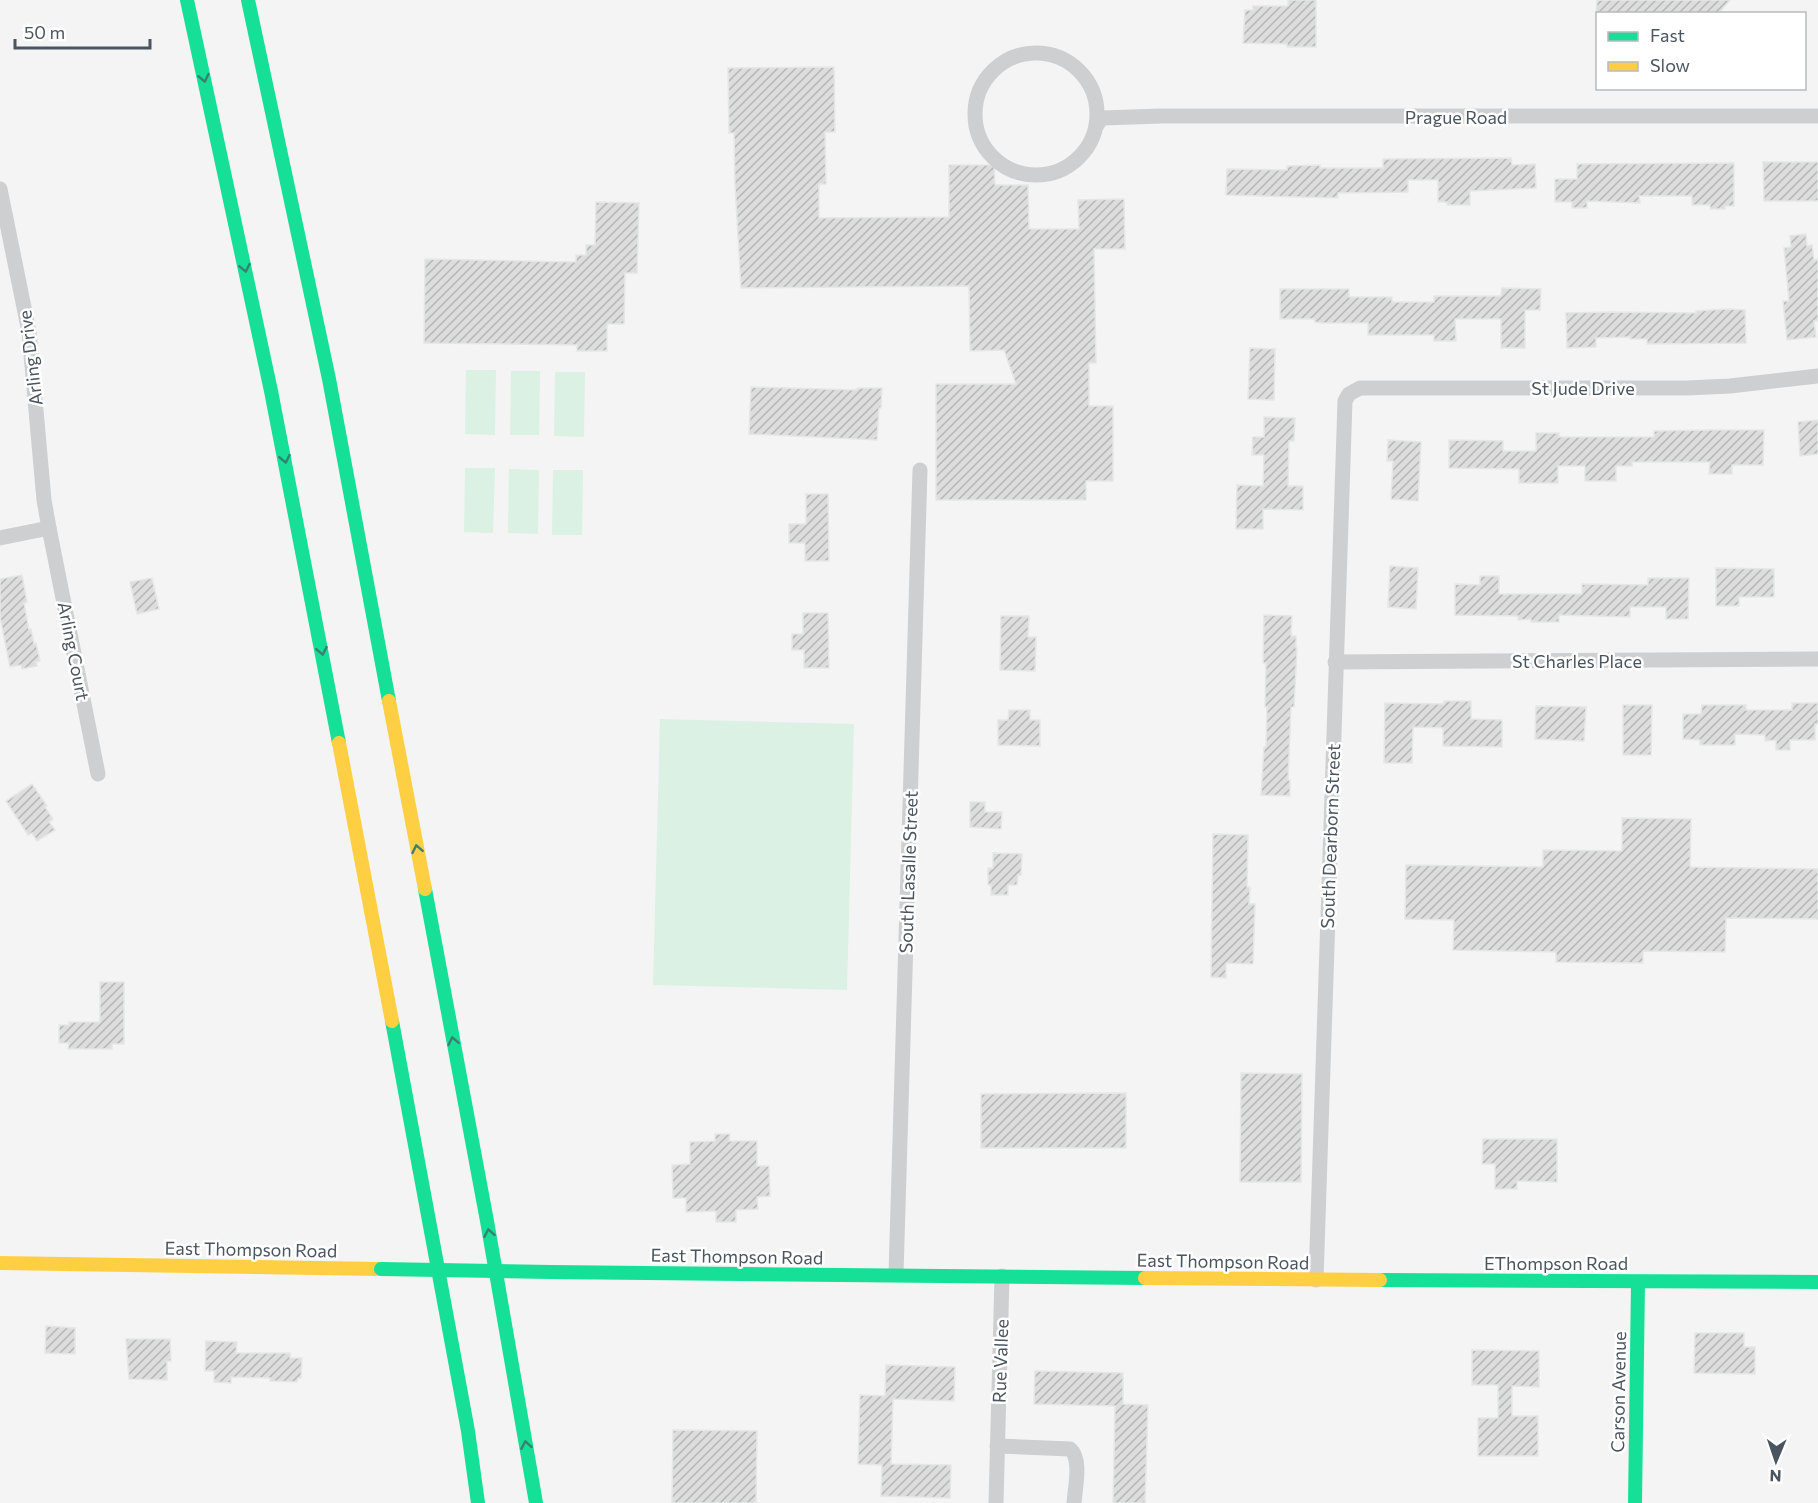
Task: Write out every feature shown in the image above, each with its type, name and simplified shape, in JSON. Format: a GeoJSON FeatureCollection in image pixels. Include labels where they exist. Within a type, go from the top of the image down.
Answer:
{"type":"FeatureCollection","features":[{"type":"Feature","properties":{"kind":"main road"},"geometry":{"type":"LineString","coordinates":[[187,0],[271,391],[354,818],[468,1431],[478,1503]]}},
{"type":"Feature","properties":{"kind":"main road"},"geometry":{"type":"LineString","coordinates":[[248,0],[335,415],[488,1221],[536,1503]]}},
{"type":"Feature","properties":{"kind":"main road","name":"East Thompson Road"},"geometry":{"type":"LineString","coordinates":[[0,1263],[551,1272],[1474,1281]]}},
{"type":"Feature","properties":{"kind":"main road","name":"EThompson Road"},"geometry":{"type":"LineString","coordinates":[[1474,1281],[1638,1282]]}},
{"type":"Feature","properties":{"kind":"main road"},"geometry":{"type":"LineString","coordinates":[[1638,1282],[1818,1282]]}},
{"type":"Feature","properties":{"kind":"main road","name":"Carson Avenue"},"geometry":{"type":"LineString","coordinates":[[1635,1503],[1638,1282]]}},
{"type":"Feature","properties":{"kind":"street"},"geometry":{"type":"LineString","coordinates":[[1037,53],[1056,56],[1073,65],[1085,77],[1093,92],[1097,108],[1097,125],[1086,150],[1065,168],[1048,174],[1030,175],[1012,171],[997,161],[985,148],[977,131],[975,113],[978,94],[987,77],[1001,64],[1018,56],[1037,53]]}},
{"type":"Feature","properties":{"kind":"street","name":"Prague Road"},"geometry":{"type":"LineString","coordinates":[[1097,125],[1102,118],[1161,116],[1230,118],[1818,116]]}},
{"type":"Feature","properties":{"kind":"street","name":"Arling Drive"},"geometry":{"type":"LineString","coordinates":[[0,189],[29,332],[49,528]]}},
{"type":"Feature","properties":{"kind":"street","name":"St Jude Drive"},"geometry":{"type":"LineString","coordinates":[[1349,394],[1360,388],[1687,388],[1730,386],[1818,376]]}},
{"type":"Feature","properties":{"kind":"street","name":"South Dearborn Street"},"geometry":{"type":"LineString","coordinates":[[1316,1280],[1344,409],[1349,394]]}},
{"type":"Feature","properties":{"kind":"street","name":"South Lasalle Street"},"geometry":{"type":"LineString","coordinates":[[896,1274],[920,470]]}},
{"type":"Feature","properties":{"kind":"street"},"geometry":{"type":"LineString","coordinates":[[0,538],[49,528]]}},
{"type":"Feature","properties":{"kind":"street","name":"Arling Court"},"geometry":{"type":"LineString","coordinates":[[49,528],[98,774]]}},
{"type":"Feature","properties":{"kind":"street","name":"St Charles Place"},"geometry":{"type":"LineString","coordinates":[[1335,662],[1818,659]]}},
{"type":"Feature","properties":{"kind":"street","name":"Rue Vallee"},"geometry":{"type":"LineString","coordinates":[[996,1503],[1002,1276]]}},
{"type":"Feature","properties":{"kind":"street"},"geometry":{"type":"LineString","coordinates":[[997,1446],[1070,1449],[1076,1456],[1074,1503]]}},
{"type":"Feature","properties":{"kind":"green space"},"geometry":{"type":"Polygon","coordinates":[[[466,370],[496,370],[495,435],[465,434],[466,370]]]}},
{"type":"Feature","properties":{"kind":"green space"},"geometry":{"type":"Polygon","coordinates":[[[511,371],[540,371],[539,435],[510,435],[511,371]]]}},
{"type":"Feature","properties":{"kind":"green space"},"geometry":{"type":"Polygon","coordinates":[[[555,372],[585,372],[584,437],[554,436],[555,372]]]}},
{"type":"Feature","properties":{"kind":"green space"},"geometry":{"type":"Polygon","coordinates":[[[465,468],[495,468],[493,533],[464,532],[465,468]]]}},
{"type":"Feature","properties":{"kind":"green space"},"geometry":{"type":"Polygon","coordinates":[[[509,469],[539,470],[538,534],[508,533],[509,469]]]}},
{"type":"Feature","properties":{"kind":"green space"},"geometry":{"type":"Polygon","coordinates":[[[553,470],[583,470],[582,535],[552,535],[553,470]]]}},
{"type":"Feature","properties":{"kind":"green space"},"geometry":{"type":"Polygon","coordinates":[[[660,719],[854,724],[847,990],[653,985],[660,719]]]}},
{"type":"Feature","properties":{"kind":"building"},"geometry":{"type":"Polygon","coordinates":[[[1288,0],[1316,0],[1316,47],[1243,43],[1245,10],[1253,10],[1253,6],[1288,6],[1288,0]]]}},
{"type":"Feature","properties":{"kind":"building"},"geometry":{"type":"Polygon","coordinates":[[[1597,0],[1730,0],[1720,12],[1596,12],[1597,0]]]}},
{"type":"Feature","properties":{"kind":"building"},"geometry":{"type":"Polygon","coordinates":[[[834,67],[835,132],[825,132],[826,184],[819,184],[819,218],[949,217],[949,165],[994,165],[995,185],[1028,185],[1029,229],[1079,229],[1078,200],[1124,199],[1125,249],[1094,249],[1096,363],[1089,363],[1089,406],[1113,406],[1113,481],[1086,481],[1086,500],[936,500],[936,384],[1016,384],[1004,350],[970,351],[969,286],[741,288],[734,133],[729,133],[728,68],[834,67]]]}},
{"type":"Feature","properties":{"kind":"building"},"geometry":{"type":"Polygon","coordinates":[[[1511,158],[1512,165],[1535,164],[1536,188],[1470,191],[1470,205],[1447,205],[1447,202],[1438,202],[1438,180],[1408,180],[1408,192],[1338,193],[1338,198],[1226,195],[1227,169],[1287,170],[1287,166],[1320,165],[1320,168],[1383,168],[1383,159],[1511,158]]]}},
{"type":"Feature","properties":{"kind":"building"},"geometry":{"type":"Polygon","coordinates":[[[1763,162],[1818,162],[1818,201],[1764,201],[1763,162]]]}},
{"type":"Feature","properties":{"kind":"building"},"geometry":{"type":"Polygon","coordinates":[[[1734,163],[1734,206],[1725,206],[1725,209],[1710,209],[1710,205],[1692,205],[1692,196],[1639,196],[1640,203],[1587,201],[1587,208],[1572,208],[1572,202],[1555,202],[1555,179],[1577,179],[1577,164],[1734,163]]]}},
{"type":"Feature","properties":{"kind":"building"},"geometry":{"type":"Polygon","coordinates":[[[596,202],[639,203],[637,273],[625,273],[624,324],[607,324],[607,351],[577,351],[577,345],[424,343],[425,259],[576,262],[576,255],[586,255],[586,245],[595,245],[596,202]]]}},
{"type":"Feature","properties":{"kind":"building"},"geometry":{"type":"Polygon","coordinates":[[[1806,234],[1807,246],[1812,245],[1814,260],[1818,259],[1818,321],[1814,321],[1816,337],[1787,340],[1783,301],[1789,301],[1784,248],[1791,247],[1790,236],[1806,234]]]}},
{"type":"Feature","properties":{"kind":"building"},"geometry":{"type":"Polygon","coordinates":[[[1502,288],[1541,289],[1540,310],[1525,310],[1525,348],[1501,348],[1501,319],[1455,319],[1456,341],[1434,341],[1434,335],[1368,335],[1368,323],[1322,323],[1315,322],[1314,319],[1280,319],[1280,289],[1349,289],[1349,297],[1392,297],[1392,302],[1434,302],[1434,296],[1501,296],[1502,288]]]}},
{"type":"Feature","properties":{"kind":"building"},"geometry":{"type":"Polygon","coordinates":[[[1745,310],[1746,343],[1647,344],[1647,339],[1630,339],[1630,337],[1596,338],[1596,347],[1567,348],[1566,313],[1696,313],[1696,311],[1745,310]]]}},
{"type":"Feature","properties":{"kind":"building"},"geometry":{"type":"Polygon","coordinates":[[[1250,348],[1275,349],[1274,400],[1248,399],[1250,348]]]}},
{"type":"Feature","properties":{"kind":"building"},"geometry":{"type":"Polygon","coordinates":[[[751,387],[856,390],[858,388],[882,388],[877,440],[749,434],[751,387]]]}},
{"type":"Feature","properties":{"kind":"building"},"geometry":{"type":"Polygon","coordinates":[[[1264,417],[1295,418],[1294,441],[1289,441],[1288,486],[1303,486],[1303,510],[1263,509],[1263,529],[1236,529],[1237,485],[1263,486],[1264,455],[1252,455],[1253,437],[1264,437],[1264,417]]]}},
{"type":"Feature","properties":{"kind":"building"},"geometry":{"type":"Polygon","coordinates":[[[1818,420],[1818,454],[1800,456],[1798,422],[1818,420]]]}},
{"type":"Feature","properties":{"kind":"building"},"geometry":{"type":"Polygon","coordinates":[[[1764,430],[1763,465],[1732,465],[1732,474],[1709,474],[1710,462],[1632,462],[1632,466],[1616,466],[1616,481],[1585,481],[1585,466],[1558,466],[1558,483],[1519,483],[1519,469],[1449,468],[1449,440],[1503,441],[1503,451],[1536,451],[1536,433],[1559,433],[1559,437],[1654,437],[1654,431],[1764,430]]]}},
{"type":"Feature","properties":{"kind":"building"},"geometry":{"type":"Polygon","coordinates":[[[1388,440],[1421,442],[1418,501],[1391,499],[1393,461],[1387,461],[1388,440]]]}},
{"type":"Feature","properties":{"kind":"building"},"geometry":{"type":"Polygon","coordinates":[[[806,494],[828,494],[829,561],[805,561],[805,543],[789,543],[789,524],[806,524],[806,494]]]}},
{"type":"Feature","properties":{"kind":"building"},"geometry":{"type":"Polygon","coordinates":[[[1390,566],[1418,568],[1416,609],[1388,607],[1390,566]]]}},
{"type":"Feature","properties":{"kind":"building"},"geometry":{"type":"Polygon","coordinates":[[[1716,568],[1774,569],[1774,597],[1739,597],[1739,606],[1716,606],[1716,568]]]}},
{"type":"Feature","properties":{"kind":"building"},"geometry":{"type":"Polygon","coordinates":[[[22,575],[29,630],[31,629],[34,644],[36,643],[40,661],[36,662],[37,666],[22,669],[21,665],[10,667],[0,617],[0,579],[22,575]]]}},
{"type":"Feature","properties":{"kind":"building"},"geometry":{"type":"Polygon","coordinates":[[[1480,576],[1499,576],[1499,594],[1582,594],[1582,584],[1648,585],[1648,578],[1689,578],[1688,619],[1666,619],[1666,607],[1630,607],[1630,617],[1559,615],[1559,622],[1531,622],[1531,619],[1518,620],[1518,616],[1455,615],[1455,584],[1480,585],[1480,576]]]}},
{"type":"Feature","properties":{"kind":"building"},"geometry":{"type":"Polygon","coordinates":[[[152,578],[159,609],[137,614],[130,582],[152,578]]]}},
{"type":"Feature","properties":{"kind":"building"},"geometry":{"type":"Polygon","coordinates":[[[803,613],[828,613],[829,668],[804,668],[804,650],[792,650],[792,634],[803,634],[803,613]]]}},
{"type":"Feature","properties":{"kind":"building"},"geometry":{"type":"Polygon","coordinates":[[[1264,615],[1292,616],[1291,636],[1296,636],[1294,707],[1291,707],[1288,780],[1290,780],[1290,796],[1261,795],[1267,707],[1265,707],[1266,663],[1263,663],[1264,615]]]}},
{"type":"Feature","properties":{"kind":"building"},"geometry":{"type":"Polygon","coordinates":[[[1001,616],[1029,616],[1028,637],[1036,637],[1035,671],[1000,670],[1001,616]]]}},
{"type":"Feature","properties":{"kind":"building"},"geometry":{"type":"Polygon","coordinates":[[[1444,701],[1471,701],[1471,719],[1502,720],[1502,747],[1443,746],[1443,728],[1413,727],[1412,763],[1384,763],[1385,703],[1444,704],[1444,701]]]}},
{"type":"Feature","properties":{"kind":"building"},"geometry":{"type":"Polygon","coordinates":[[[1792,703],[1818,703],[1818,724],[1815,724],[1815,740],[1790,740],[1790,750],[1776,750],[1776,740],[1765,741],[1765,735],[1735,734],[1735,745],[1700,745],[1700,740],[1683,739],[1683,714],[1701,714],[1702,705],[1746,705],[1746,710],[1792,710],[1792,703]]]}},
{"type":"Feature","properties":{"kind":"building"},"geometry":{"type":"Polygon","coordinates":[[[1623,705],[1652,705],[1651,755],[1623,755],[1623,705]]]}},
{"type":"Feature","properties":{"kind":"building"},"geometry":{"type":"Polygon","coordinates":[[[1536,706],[1586,707],[1584,741],[1535,739],[1536,706]]]}},
{"type":"Feature","properties":{"kind":"building"},"geometry":{"type":"Polygon","coordinates":[[[1009,710],[1030,710],[1030,720],[1040,720],[1040,746],[998,745],[998,720],[1008,720],[1009,710]]]}},
{"type":"Feature","properties":{"kind":"building"},"geometry":{"type":"Polygon","coordinates":[[[32,784],[47,806],[45,807],[53,819],[49,822],[55,830],[37,841],[32,833],[28,835],[6,801],[32,784]]]}},
{"type":"Feature","properties":{"kind":"building"},"geometry":{"type":"Polygon","coordinates":[[[970,802],[985,802],[985,812],[1002,812],[1001,829],[970,827],[970,802]]]}},
{"type":"Feature","properties":{"kind":"building"},"geometry":{"type":"Polygon","coordinates":[[[1622,818],[1691,819],[1690,867],[1818,869],[1818,919],[1726,918],[1725,952],[1643,951],[1643,963],[1556,962],[1556,952],[1453,950],[1454,920],[1405,919],[1406,865],[1543,867],[1543,850],[1622,851],[1622,818]]]}},
{"type":"Feature","properties":{"kind":"building"},"geometry":{"type":"Polygon","coordinates":[[[1213,834],[1248,835],[1247,887],[1250,887],[1249,904],[1255,904],[1253,964],[1226,963],[1226,978],[1211,977],[1213,834]]]}},
{"type":"Feature","properties":{"kind":"building"},"geometry":{"type":"Polygon","coordinates":[[[993,853],[1022,854],[1021,875],[1018,875],[1017,885],[1008,885],[1008,895],[991,895],[991,885],[988,885],[988,868],[993,868],[993,853]]]}},
{"type":"Feature","properties":{"kind":"building"},"geometry":{"type":"Polygon","coordinates":[[[100,982],[124,982],[124,1044],[112,1044],[112,1049],[68,1049],[69,1043],[59,1043],[59,1025],[69,1025],[69,1022],[100,1022],[100,982]]]}},
{"type":"Feature","properties":{"kind":"building"},"geometry":{"type":"Polygon","coordinates":[[[1241,1073],[1302,1074],[1301,1182],[1240,1182],[1241,1073]]]}},
{"type":"Feature","properties":{"kind":"building"},"geometry":{"type":"Polygon","coordinates":[[[1126,1093],[1126,1148],[981,1148],[981,1094],[1126,1093]]]}},
{"type":"Feature","properties":{"kind":"building"},"geometry":{"type":"Polygon","coordinates":[[[715,1134],[730,1134],[729,1141],[757,1141],[757,1166],[769,1166],[770,1196],[757,1197],[758,1209],[736,1210],[736,1222],[716,1222],[716,1211],[686,1212],[686,1198],[673,1198],[672,1165],[690,1164],[690,1142],[715,1141],[715,1134]]]}},
{"type":"Feature","properties":{"kind":"building"},"geometry":{"type":"Polygon","coordinates":[[[1483,1139],[1557,1139],[1557,1182],[1517,1181],[1517,1189],[1495,1189],[1495,1164],[1482,1164],[1483,1139]]]}},
{"type":"Feature","properties":{"kind":"building"},"geometry":{"type":"Polygon","coordinates":[[[46,1326],[75,1328],[75,1354],[45,1353],[46,1326]]]}},
{"type":"Feature","properties":{"kind":"building"},"geometry":{"type":"Polygon","coordinates":[[[1695,1333],[1744,1333],[1744,1347],[1755,1347],[1755,1374],[1694,1373],[1695,1333]]]}},
{"type":"Feature","properties":{"kind":"building"},"geometry":{"type":"Polygon","coordinates":[[[126,1339],[170,1339],[171,1361],[167,1361],[167,1380],[129,1379],[126,1339]]]}},
{"type":"Feature","properties":{"kind":"building"},"geometry":{"type":"Polygon","coordinates":[[[206,1341],[237,1342],[236,1353],[290,1353],[290,1358],[302,1358],[301,1378],[298,1378],[297,1382],[270,1381],[270,1378],[231,1377],[231,1383],[214,1382],[214,1371],[205,1371],[206,1341]]]}},
{"type":"Feature","properties":{"kind":"building"},"geometry":{"type":"Polygon","coordinates":[[[1472,1350],[1539,1351],[1539,1387],[1512,1386],[1512,1416],[1538,1416],[1538,1456],[1478,1456],[1478,1418],[1498,1418],[1498,1385],[1472,1385],[1472,1350]]]}},
{"type":"Feature","properties":{"kind":"building"},"geometry":{"type":"Polygon","coordinates":[[[886,1365],[955,1367],[954,1401],[893,1399],[891,1464],[951,1465],[950,1498],[881,1496],[882,1465],[858,1464],[860,1395],[885,1396],[886,1365]]]}},
{"type":"Feature","properties":{"kind":"building"},"geometry":{"type":"Polygon","coordinates":[[[1035,1371],[1123,1373],[1123,1404],[1148,1405],[1145,1503],[1113,1503],[1115,1406],[1034,1404],[1035,1371]]]}},
{"type":"Feature","properties":{"kind":"building"},"geometry":{"type":"Polygon","coordinates":[[[673,1430],[757,1431],[756,1503],[672,1503],[673,1430]]]}},
{"type":"Feature","properties":{"kind":"traffic: fast"},"geometry":{"type":"LineString","coordinates":[[187,0],[271,391],[339,743]]}},
{"type":"Feature","properties":{"kind":"traffic: fast"},"geometry":{"type":"LineString","coordinates":[[248,0],[329,379],[389,701]]}},
{"type":"Feature","properties":{"kind":"traffic: fast"},"geometry":{"type":"LineString","coordinates":[[425,889],[487,1221],[536,1503]]}},
{"type":"Feature","properties":{"kind":"traffic: fast"},"geometry":{"type":"LineString","coordinates":[[392,1021],[468,1431],[478,1503]]}},
{"type":"Feature","properties":{"kind":"traffic: fast"},"geometry":{"type":"LineString","coordinates":[[381,1269],[551,1272]]}},
{"type":"Feature","properties":{"kind":"traffic: fast"},"geometry":{"type":"LineString","coordinates":[[551,1272],[1145,1278]]}},
{"type":"Feature","properties":{"kind":"traffic: fast"},"geometry":{"type":"LineString","coordinates":[[1380,1280],[1818,1282]]}},
{"type":"Feature","properties":{"kind":"traffic: fast"},"geometry":{"type":"LineString","coordinates":[[1635,1503],[1638,1282]]}},
{"type":"Feature","properties":{"kind":"traffic: slow"},"geometry":{"type":"LineString","coordinates":[[389,701],[425,889]]}},
{"type":"Feature","properties":{"kind":"traffic: slow"},"geometry":{"type":"LineString","coordinates":[[339,743],[392,1021]]}},
{"type":"Feature","properties":{"kind":"traffic: slow"},"geometry":{"type":"LineString","coordinates":[[0,1263],[381,1269]]}},
{"type":"Feature","properties":{"kind":"traffic: slow"},"geometry":{"type":"LineString","coordinates":[[1145,1278],[1380,1280]]}}]}
